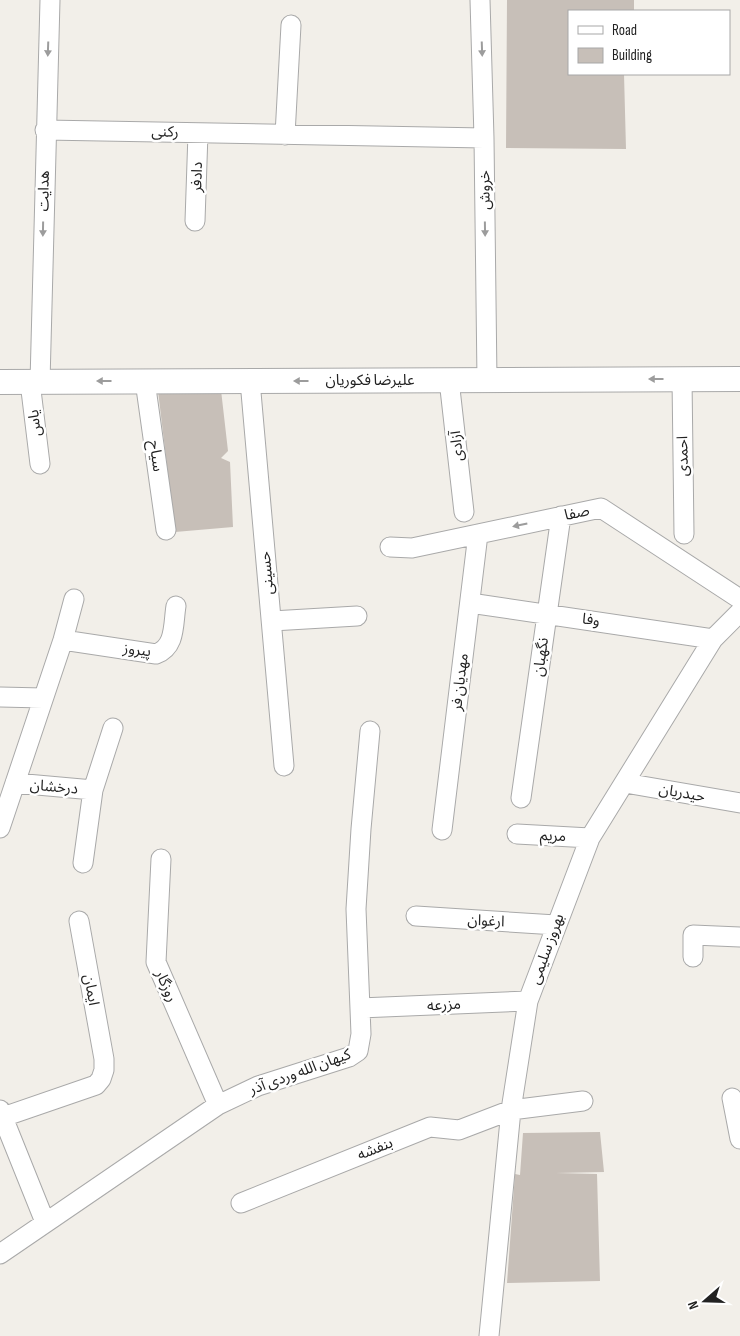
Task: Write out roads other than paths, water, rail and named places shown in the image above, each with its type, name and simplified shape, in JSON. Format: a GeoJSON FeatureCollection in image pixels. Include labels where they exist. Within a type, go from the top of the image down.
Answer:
{"type":"FeatureCollection","features":[{"type":"Feature","properties":{"kind":"street","name":"هدایت"},"geometry":{"type":"LineString","coordinates":[[35,382],[50,0]]}},
{"type":"Feature","properties":{"kind":"street","name":"خروش"},"geometry":{"type":"LineString","coordinates":[[480,0],[487,380]]}},
{"type":"Feature","properties":{"kind":"street"},"geometry":{"type":"LineString","coordinates":[[285,135],[291,25]]}},
{"type":"Feature","properties":{"kind":"street","name":"رکنی"},"geometry":{"type":"LineString","coordinates":[[45,130],[484,138]]}},
{"type":"Feature","properties":{"kind":"street","name":"دادفر"},"geometry":{"type":"LineString","coordinates":[[195,221],[198,133]]}},
{"type":"Feature","properties":{"kind":"street","name":"احمدی"},"geometry":{"type":"LineString","coordinates":[[682,379],[684,534]]}},
{"type":"Feature","properties":{"kind":"street","name":"علیرضا فکوریان"},"geometry":{"type":"LineString","coordinates":[[0,382],[740,379]]}},
{"type":"Feature","properties":{"kind":"street","name":"آزادی"},"geometry":{"type":"LineString","coordinates":[[449,380],[464,512]]}},
{"type":"Feature","properties":{"kind":"street","name":"سیاح"},"geometry":{"type":"LineString","coordinates":[[146,381],[166,530]]}},
{"type":"Feature","properties":{"kind":"street","name":"حسینی"},"geometry":{"type":"LineString","coordinates":[[250,381],[284,766]]}},
{"type":"Feature","properties":{"kind":"street","name":"یاس"},"geometry":{"type":"LineString","coordinates":[[35,382],[40,464]]}},
{"type":"Feature","properties":{"kind":"street","name":"صفا"},"geometry":{"type":"LineString","coordinates":[[390,547],[412,548],[600,508],[740,599]]}},
{"type":"Feature","properties":{"kind":"street","name":"نگهبان"},"geometry":{"type":"LineString","coordinates":[[521,798],[561,516]]}},
{"type":"Feature","properties":{"kind":"street","name":"مهدیان فر"},"geometry":{"type":"LineString","coordinates":[[442,830],[478,534]]}},
{"type":"Feature","properties":{"kind":"street"},"geometry":{"type":"LineString","coordinates":[[0,828],[63,640],[74,600]]}},
{"type":"Feature","properties":{"kind":"street","name":"وفا"},"geometry":{"type":"LineString","coordinates":[[470,603],[713,638]]}},
{"type":"Feature","properties":{"kind":"street","name":"پیروز"},"geometry":{"type":"LineString","coordinates":[[63,640],[156,654],[163,652],[171,644],[176,606]]}},
{"type":"Feature","properties":{"kind":"street","name":"بهروز سلیمی"},"geometry":{"type":"LineString","coordinates":[[489,1336],[511,1110],[528,1001],[590,838],[713,638],[740,612]]}},
{"type":"Feature","properties":{"kind":"street"},"geometry":{"type":"LineString","coordinates":[[272,621],[357,616]]}},
{"type":"Feature","properties":{"kind":"street"},"geometry":{"type":"LineString","coordinates":[[0,697],[43,698]]}},
{"type":"Feature","properties":{"kind":"street","name":"درخشان"},"geometry":{"type":"LineString","coordinates":[[83,863],[93,790],[113,728]]}},
{"type":"Feature","properties":{"kind":"street","name":"کیهان الله وردی آذر"},"geometry":{"type":"LineString","coordinates":[[0,1254],[218,1105],[258,1086],[349,1057],[358,1051],[361,1043],[356,909],[370,731]]}},
{"type":"Feature","properties":{"kind":"street","name":"درخشان"},"geometry":{"type":"LineString","coordinates":[[15,783],[93,790]]}},
{"type":"Feature","properties":{"kind":"street","name":"حیدریان"},"geometry":{"type":"LineString","coordinates":[[625,783],[740,802]]}},
{"type":"Feature","properties":{"kind":"street","name":"مریم"},"geometry":{"type":"LineString","coordinates":[[517,834],[590,838]]}},
{"type":"Feature","properties":{"kind":"street","name":"روزگار"},"geometry":{"type":"LineString","coordinates":[[161,859],[156,962],[218,1105]]}},
{"type":"Feature","properties":{"kind":"street","name":"ارغوان"},"geometry":{"type":"LineString","coordinates":[[416,916],[556,925]]}},
{"type":"Feature","properties":{"kind":"street","name":"ایمان"},"geometry":{"type":"LineString","coordinates":[[0,1115],[96,1085],[101,1080],[104,1070],[104,1059],[79,921]]}},
{"type":"Feature","properties":{"kind":"street"},"geometry":{"type":"LineString","coordinates":[[693,957],[693,936],[740,937]]}},
{"type":"Feature","properties":{"kind":"street","name":"مزرعه"},"geometry":{"type":"LineString","coordinates":[[360,1008],[528,1001]]}},
{"type":"Feature","properties":{"kind":"street"},"geometry":{"type":"LineString","coordinates":[[732,1098],[740,1139]]}},
{"type":"Feature","properties":{"kind":"street","name":"بنفشه"},"geometry":{"type":"LineString","coordinates":[[241,1203],[430,1127],[460,1130],[511,1110],[583,1101]]}},
{"type":"Feature","properties":{"kind":"street"},"geometry":{"type":"LineString","coordinates":[[0,1115],[46,1222]]}}]}
